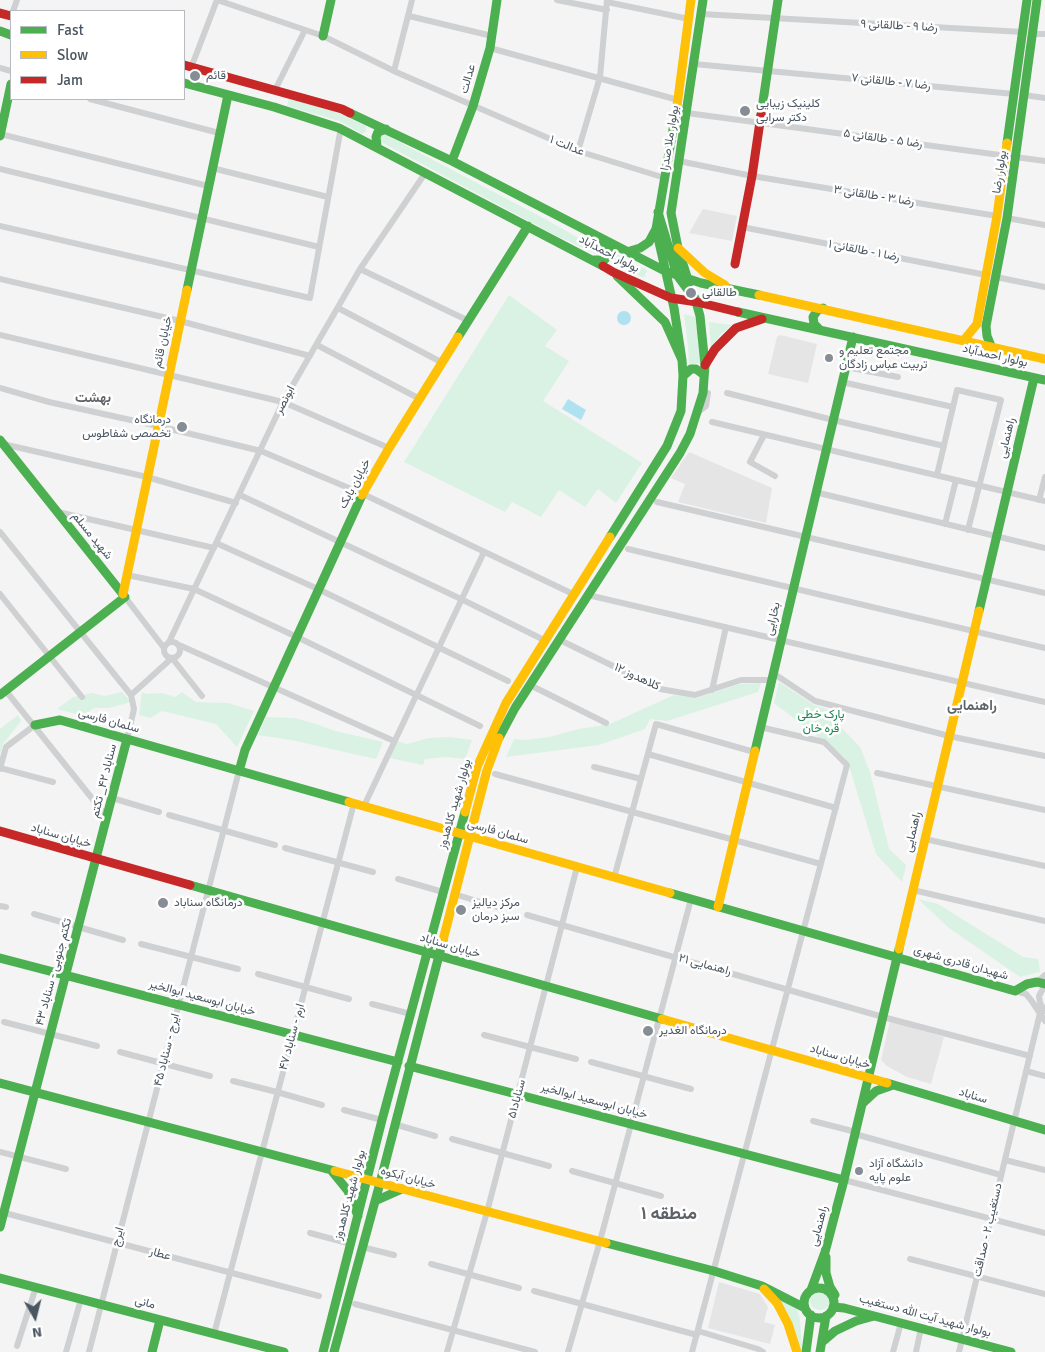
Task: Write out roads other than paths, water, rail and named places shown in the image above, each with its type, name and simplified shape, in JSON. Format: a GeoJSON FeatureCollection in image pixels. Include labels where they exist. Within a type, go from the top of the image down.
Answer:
{"type":"FeatureCollection","features":[{"type":"Feature","properties":{"kind":"main road"},"geometry":{"type":"LineString","coordinates":[[323,36],[331,0]]}},
{"type":"Feature","properties":{"kind":"main road","name":"عدالت"},"geometry":{"type":"LineString","coordinates":[[452,162],[473,106],[490,48],[497,0]]}},
{"type":"Feature","properties":{"kind":"main road","name":"بولوار ملا صدرا"},"geometry":{"type":"LineString","coordinates":[[665,272],[656,229],[678,100],[691,0]]}},
{"type":"Feature","properties":{"kind":"main road","name":"بولوار ملا صدرا"},"geometry":{"type":"LineString","coordinates":[[688,279],[678,248],[671,213],[703,0]]}},
{"type":"Feature","properties":{"kind":"main road"},"geometry":{"type":"LineString","coordinates":[[735,264],[752,176],[778,0]]}},
{"type":"Feature","properties":{"kind":"main road","name":"بولوار رضا"},"geometry":{"type":"LineString","coordinates":[[991,346],[982,325],[986,276],[997,216],[1028,0]]}},
{"type":"Feature","properties":{"kind":"main road","name":"بولوار رضا"},"geometry":{"type":"LineString","coordinates":[[964,340],[982,325],[996,277],[1007,218],[1037,0]]}},
{"type":"Feature","properties":{"kind":"main road"},"geometry":{"type":"LineString","coordinates":[[1024,32],[1033,34]]}},
{"type":"Feature","properties":{"kind":"main road","name":"بولوار احمدآباد"},"geometry":{"type":"LineString","coordinates":[[188,66],[328,104],[369,120],[665,272],[732,290],[823,308],[1045,359]]}},
{"type":"Feature","properties":{"kind":"main road","name":"بولوار احمدآباد"},"geometry":{"type":"LineString","coordinates":[[185,83],[339,128],[377,146],[613,272],[671,298],[697,302],[765,319],[819,329],[1045,380]]}},
{"type":"Feature","properties":{"kind":"main road"},"geometry":{"type":"LineString","coordinates":[[0,135],[10,89]]}},
{"type":"Feature","properties":{"kind":"main road","name":"خیابان قائم"},"geometry":{"type":"LineString","coordinates":[[124,596],[136,530],[228,95]]}},
{"type":"Feature","properties":{"kind":"main road"},"geometry":{"type":"LineString","coordinates":[[361,139],[368,134],[371,128],[369,120]]}},
{"type":"Feature","properties":{"kind":"main road"},"geometry":{"type":"LineString","coordinates":[[377,146],[376,137],[378,132],[386,129]]}},
{"type":"Feature","properties":{"kind":"main road"},"geometry":{"type":"LineString","coordinates":[[658,212],[666,216],[671,213]]}},
{"type":"Feature","properties":{"kind":"main road"},"geometry":{"type":"LineString","coordinates":[[658,212],[677,275],[697,302]]}},
{"type":"Feature","properties":{"kind":"main road","name":"خیابان بابک"},"geometry":{"type":"LineString","coordinates":[[239,771],[245,750],[340,541],[364,494],[389,448],[528,226]]}},
{"type":"Feature","properties":{"kind":"main road"},"geometry":{"type":"LineString","coordinates":[[626,252],[640,248],[649,242],[656,229]]}},
{"type":"Feature","properties":{"kind":"main road"},"geometry":{"type":"LineString","coordinates":[[593,260],[604,260],[608,256],[609,250],[603,241]]}},
{"type":"Feature","properties":{"kind":"main road"},"geometry":{"type":"LineString","coordinates":[[678,248],[704,273],[732,290]]}},
{"type":"Feature","properties":{"kind":"main road"},"geometry":{"type":"LineString","coordinates":[[613,272],[664,322],[682,360]]}},
{"type":"Feature","properties":{"kind":"main road","name":"بولوار شهید کلاهدوز"},"geometry":{"type":"LineString","coordinates":[[334,1352],[380,1183],[454,894],[477,767],[510,697],[667,446],[675,429],[680,411],[684,376],[665,272]]}},
{"type":"Feature","properties":{"kind":"main road","name":"بولوار شهید کلاهدوز"},"geometry":{"type":"LineString","coordinates":[[323,1352],[443,892],[500,736],[515,708],[680,453],[690,434],[698,412],[703,393],[705,365],[697,302],[688,279]]}},
{"type":"Feature","properties":{"kind":"main road"},"geometry":{"type":"LineString","coordinates":[[819,329],[814,324],[813,317],[817,311],[823,308]]}},
{"type":"Feature","properties":{"kind":"main road"},"geometry":{"type":"LineString","coordinates":[[705,365],[715,349],[736,328],[765,319]]}},
{"type":"Feature","properties":{"kind":"main road","name":"بخارایی"},"geometry":{"type":"LineString","coordinates":[[718,907],[853,337]]}},
{"type":"Feature","properties":{"kind":"main road"},"geometry":{"type":"LineString","coordinates":[[684,376],[692,369],[696,369],[704,375]]}},
{"type":"Feature","properties":{"kind":"main road","name":"راهنمایی"},"geometry":{"type":"LineString","coordinates":[[811,1290],[826,1252],[844,1180],[1034,378]]}},
{"type":"Feature","properties":{"kind":"main road","name":"شهید مسلم"},"geometry":{"type":"LineString","coordinates":[[1,442],[124,596]]}},
{"type":"Feature","properties":{"kind":"main road"},"geometry":{"type":"LineString","coordinates":[[0,683],[3,693],[124,596]]}},
{"type":"Feature","properties":{"kind":"main road","name":"سلمان فارسی"},"geometry":{"type":"LineString","coordinates":[[35,725],[60,720],[897,958]]}},
{"type":"Feature","properties":{"kind":"main road","name":"سناباد ۴۲_ تکتم"},"geometry":{"type":"LineString","coordinates":[[97,859],[127,739]]}},
{"type":"Feature","properties":{"kind":"main road","name":"خیابان سناباد"},"geometry":{"type":"LineString","coordinates":[[0,831],[894,1085]]}},
{"type":"Feature","properties":{"kind":"main road","name":"تکتم جنوبی - سناباد ۴۳"},"geometry":{"type":"LineString","coordinates":[[0,1227],[2,1212],[97,859]]}},
{"type":"Feature","properties":{"kind":"main road","name":"خیابان ابوسعید ابوالخیر"},"geometry":{"type":"LineString","coordinates":[[0,958],[398,1062]]}},
{"type":"Feature","properties":{"kind":"main road","name":"شهیدان قادری شهری"},"geometry":{"type":"LineString","coordinates":[[897,958],[1015,991],[1027,984],[1042,983]]}},
{"type":"Feature","properties":{"kind":"main road","name":"خیابان ابوسعید ابوالخیر"},"geometry":{"type":"LineString","coordinates":[[409,1066],[844,1180]]}},
{"type":"Feature","properties":{"kind":"main road","name":"خیابان آبکوه"},"geometry":{"type":"LineString","coordinates":[[0,1083],[714,1271],[762,1286],[805,1308]]}},
{"type":"Feature","properties":{"kind":"main road"},"geometry":{"type":"LineString","coordinates":[[862,1102],[876,1091],[894,1085]]}},
{"type":"Feature","properties":{"kind":"main road","name":"سناباد"},"geometry":{"type":"LineString","coordinates":[[894,1085],[1045,1130]]}},
{"type":"Feature","properties":{"kind":"main road"},"geometry":{"type":"LineString","coordinates":[[331,1170],[348,1191],[358,1216]]}},
{"type":"Feature","properties":{"kind":"main road"},"geometry":{"type":"LineString","coordinates":[[374,1201],[403,1189]]}},
{"type":"Feature","properties":{"kind":"main road"},"geometry":{"type":"LineString","coordinates":[[826,1252],[826,1273],[830,1287],[844,1308]]}},
{"type":"Feature","properties":{"kind":"main road","name":"مانی"},"geometry":{"type":"LineString","coordinates":[[0,1278],[284,1352]]}},
{"type":"Feature","properties":{"kind":"main road"},"geometry":{"type":"LineString","coordinates":[[762,1286],[777,1303],[788,1324],[797,1352]]}},
{"type":"Feature","properties":{"kind":"main road"},"geometry":{"type":"LineString","coordinates":[[820,1352],[826,1316],[833,1307],[833,1298],[828,1291],[820,1288],[811,1290],[805,1298],[805,1308],[811,1316],[819,1318],[826,1316]]}},
{"type":"Feature","properties":{"kind":"main road","name":"بولوار شهید آیت الله دستغیب"},"geometry":{"type":"LineString","coordinates":[[833,1307],[900,1322],[1011,1352]]}},
{"type":"Feature","properties":{"kind":"main road"},"geometry":{"type":"LineString","coordinates":[[806,1352],[811,1316]]}},
{"type":"Feature","properties":{"kind":"main road"},"geometry":{"type":"LineString","coordinates":[[822,1342],[835,1331],[856,1321],[874,1316]]}},
{"type":"Feature","properties":{"kind":"main road"},"geometry":{"type":"LineString","coordinates":[[152,1352],[160,1320]]}},
{"type":"Feature","properties":{"kind":"street","name":"عدالت ۱"},"geometry":{"type":"LineString","coordinates":[[217,0],[323,36],[395,71],[578,151],[665,178]]}},
{"type":"Feature","properties":{"kind":"street"},"geometry":{"type":"LineString","coordinates":[[188,66],[217,0]]}},
{"type":"Feature","properties":{"kind":"street"},"geometry":{"type":"LineString","coordinates":[[395,71],[412,0]]}},
{"type":"Feature","properties":{"kind":"street"},"geometry":{"type":"LineString","coordinates":[[557,0],[607,10]]}},
{"type":"Feature","properties":{"kind":"street"},"geometry":{"type":"LineString","coordinates":[[578,151],[600,77],[607,1],[689,19]]}},
{"type":"Feature","properties":{"kind":"street","name":"رضا ۹ - طالقانی ۹"},"geometry":{"type":"LineString","coordinates":[[701,14],[775,20],[1024,32]]}},
{"type":"Feature","properties":{"kind":"street"},"geometry":{"type":"LineString","coordinates":[[409,16],[492,36]]}},
{"type":"Feature","properties":{"kind":"street"},"geometry":{"type":"LineString","coordinates":[[275,90],[305,30]]}},
{"type":"Feature","properties":{"kind":"street"},"geometry":{"type":"LineString","coordinates":[[1033,34],[1045,34]]}},
{"type":"Feature","properties":{"kind":"street"},"geometry":{"type":"LineString","coordinates":[[490,48],[678,100]]}},
{"type":"Feature","properties":{"kind":"street","name":"رضا ۷ - طالقانی ۷"},"geometry":{"type":"LineString","coordinates":[[694,64],[1014,94]]}},
{"type":"Feature","properties":{"kind":"street"},"geometry":{"type":"LineString","coordinates":[[1024,95],[1045,98]]}},
{"type":"Feature","properties":{"kind":"street"},"geometry":{"type":"LineString","coordinates":[[94,100],[219,134]]}},
{"type":"Feature","properties":{"kind":"street","name":"رضا ۵ - طالقانی ۵"},"geometry":{"type":"LineString","coordinates":[[686,113],[1045,161]]}},
{"type":"Feature","properties":{"kind":"street"},"geometry":{"type":"LineString","coordinates":[[0,226],[310,298],[340,133],[339,128]]}},
{"type":"Feature","properties":{"kind":"street"},"geometry":{"type":"LineString","coordinates":[[0,135],[208,186]]}},
{"type":"Feature","properties":{"kind":"street","name":"رضا ۳ - طالقانی ۳"},"geometry":{"type":"LineString","coordinates":[[679,161],[752,176],[997,216]]}},
{"type":"Feature","properties":{"kind":"street"},"geometry":{"type":"LineString","coordinates":[[212,168],[328,197]]}},
{"type":"Feature","properties":{"kind":"street"},"geometry":{"type":"LineString","coordinates":[[0,169],[95,194],[319,247]]}},
{"type":"Feature","properties":{"kind":"street","name":"ابونصر"},"geometry":{"type":"LineString","coordinates":[[169,642],[283,402],[360,269],[426,172]]}},
{"type":"Feature","properties":{"kind":"street"},"geometry":{"type":"LineString","coordinates":[[1007,218],[1045,225]]}},
{"type":"Feature","properties":{"kind":"street","name":"رضا ۱ - طالقانی ۱"},"geometry":{"type":"LineString","coordinates":[[742,227],[986,276]]}},
{"type":"Feature","properties":{"kind":"street"},"geometry":{"type":"LineString","coordinates":[[360,269],[469,321]]}},
{"type":"Feature","properties":{"kind":"street"},"geometry":{"type":"LineString","coordinates":[[996,277],[1045,287]]}},
{"type":"Feature","properties":{"kind":"street"},"geometry":{"type":"LineString","coordinates":[[0,279],[180,321],[310,356]]}},
{"type":"Feature","properties":{"kind":"street"},"geometry":{"type":"LineString","coordinates":[[338,308],[443,363]]}},
{"type":"Feature","properties":{"kind":"street"},"geometry":{"type":"LineString","coordinates":[[0,335],[283,402],[389,448]]}},
{"type":"Feature","properties":{"kind":"street"},"geometry":{"type":"LineString","coordinates":[[317,345],[420,399]]}},
{"type":"Feature","properties":{"kind":"street"},"geometry":{"type":"LineString","coordinates":[[846,367],[898,378]]}},
{"type":"Feature","properties":{"kind":"street"},"geometry":{"type":"LineString","coordinates":[[842,382],[953,407]]}},
{"type":"Feature","properties":{"kind":"street"},"geometry":{"type":"LineString","coordinates":[[0,388],[49,402],[261,451],[364,494],[573,594]]}},
{"type":"Feature","properties":{"kind":"street"},"geometry":{"type":"LineString","coordinates":[[937,475],[957,390],[1001,400],[968,530]]}},
{"type":"Feature","properties":{"kind":"street"},"geometry":{"type":"LineString","coordinates":[[727,394],[944,446]]}},
{"type":"Feature","properties":{"kind":"street"},"geometry":{"type":"LineString","coordinates":[[712,422],[1042,501],[1045,477]]}},
{"type":"Feature","properties":{"kind":"street"},"geometry":{"type":"LineString","coordinates":[[764,435],[750,462],[774,476]]}},
{"type":"Feature","properties":{"kind":"street"},"geometry":{"type":"LineString","coordinates":[[1,442],[71,461],[148,477],[236,503]]}},
{"type":"Feature","properties":{"kind":"street"},"geometry":{"type":"LineString","coordinates":[[945,524],[956,480]]}},
{"type":"Feature","properties":{"kind":"street"},"geometry":{"type":"LineString","coordinates":[[816,492],[1045,548]]}},
{"type":"Feature","properties":{"kind":"street"},"geometry":{"type":"LineString","coordinates":[[240,495],[340,541],[540,638]]}},
{"type":"Feature","properties":{"kind":"street"},"geometry":{"type":"LineString","coordinates":[[657,502],[1045,593]]}},
{"type":"Feature","properties":{"kind":"street"},"geometry":{"type":"LineString","coordinates":[[58,512],[215,546],[318,589],[508,681]]}},
{"type":"Feature","properties":{"kind":"street"},"geometry":{"type":"LineString","coordinates":[[0,532],[132,695],[134,709],[127,739]]}},
{"type":"Feature","properties":{"kind":"street"},"geometry":{"type":"LineString","coordinates":[[628,550],[1045,648]]}},
{"type":"Feature","properties":{"kind":"street"},"geometry":{"type":"LineString","coordinates":[[364,806],[484,552]]}},
{"type":"Feature","properties":{"kind":"street"},"geometry":{"type":"LineString","coordinates":[[127,575],[194,589],[480,726]]}},
{"type":"Feature","properties":{"kind":"street"},"geometry":{"type":"LineString","coordinates":[[0,594],[82,697]]}},
{"type":"Feature","properties":{"kind":"street"},"geometry":{"type":"LineString","coordinates":[[588,595],[1045,702]]}},
{"type":"Feature","properties":{"kind":"street","name":"شهید مسلم"},"geometry":{"type":"LineString","coordinates":[[124,596],[164,648]]}},
{"type":"Feature","properties":{"kind":"street"},"geometry":{"type":"LineString","coordinates":[[712,690],[726,627]]}},
{"type":"Feature","properties":{"kind":"street"},"geometry":{"type":"LineString","coordinates":[[202,696],[172,658],[166,655],[164,648],[169,642],[174,642],[394,740]]}},
{"type":"Feature","properties":{"kind":"street","name":"کلاهدوز ۱۲"},"geometry":{"type":"LineString","coordinates":[[564,642],[660,689],[695,696],[741,680],[772,677]]}},
{"type":"Feature","properties":{"kind":"street"},"geometry":{"type":"LineString","coordinates":[[132,695],[172,658],[177,656],[180,652],[179,645]]}},
{"type":"Feature","properties":{"kind":"street"},"geometry":{"type":"LineString","coordinates":[[772,677],[815,701],[950,736],[1045,756]]}},
{"type":"Feature","properties":{"kind":"street"},"geometry":{"type":"LineString","coordinates":[[530,685],[606,723]]}},
{"type":"Feature","properties":{"kind":"street"},"geometry":{"type":"LineString","coordinates":[[3,693],[35,725],[108,817]]}},
{"type":"Feature","properties":{"kind":"street"},"geometry":{"type":"LineString","coordinates":[[614,878],[656,724],[754,752]]}},
{"type":"Feature","properties":{"kind":"street"},"geometry":{"type":"LineString","coordinates":[[35,725],[6,747],[0,769],[54,782]]}},
{"type":"Feature","properties":{"kind":"street"},"geometry":{"type":"LineString","coordinates":[[692,1352],[847,766],[824,742],[760,727]]}},
{"type":"Feature","properties":{"kind":"street"},"geometry":{"type":"LineString","coordinates":[[648,754],[836,808]]}},
{"type":"Feature","properties":{"kind":"street"},"geometry":{"type":"LineString","coordinates":[[594,767],[641,779]]}},
{"type":"Feature","properties":{"kind":"street","name":"ایرج - سناباد ۴۵"},"geometry":{"type":"LineString","coordinates":[[149,1122],[239,771]]}},
{"type":"Feature","properties":{"kind":"street"},"geometry":{"type":"LineString","coordinates":[[877,773],[1045,810]]}},
{"type":"Feature","properties":{"kind":"street"},"geometry":{"type":"LineString","coordinates":[[496,774],[821,864]]}},
{"type":"Feature","properties":{"kind":"street"},"geometry":{"type":"LineString","coordinates":[[112,798],[159,812]]}},
{"type":"Feature","properties":{"kind":"street","name":"ارم - سناباد ۴۷"},"geometry":{"type":"LineString","coordinates":[[214,1334],[354,804]]}},
{"type":"Feature","properties":{"kind":"street"},"geometry":{"type":"LineString","coordinates":[[169,815],[275,846]]}},
{"type":"Feature","properties":{"kind":"street"},"geometry":{"type":"LineString","coordinates":[[925,839],[1045,866]]}},
{"type":"Feature","properties":{"kind":"street"},"geometry":{"type":"LineString","coordinates":[[285,848],[373,872]]}},
{"type":"Feature","properties":{"kind":"street","name":"سناباد۵۱"},"geometry":{"type":"LineString","coordinates":[[447,1352],[488,1212],[577,867]]}},
{"type":"Feature","properties":{"kind":"street"},"geometry":{"type":"LineString","coordinates":[[398,879],[443,892]]}},
{"type":"Feature","properties":{"kind":"street"},"geometry":{"type":"LineString","coordinates":[[913,890],[1045,921]]}},
{"type":"Feature","properties":{"kind":"street"},"geometry":{"type":"LineString","coordinates":[[454,894],[500,908]]}},
{"type":"Feature","properties":{"kind":"street"},"geometry":{"type":"LineString","coordinates":[[568,1352],[600,1241],[691,899]]}},
{"type":"Feature","properties":{"kind":"street"},"geometry":{"type":"LineString","coordinates":[[34,914],[123,940]]}},
{"type":"Feature","properties":{"kind":"street","name":"راهنمایی ۲۱"},"geometry":{"type":"LineString","coordinates":[[527,915],[1030,1056]]}},
{"type":"Feature","properties":{"kind":"street"},"geometry":{"type":"LineString","coordinates":[[141,944],[238,969]]}},
{"type":"Feature","properties":{"kind":"street"},"geometry":{"type":"LineString","coordinates":[[258,974],[349,999]]}},
{"type":"Feature","properties":{"kind":"street"},"geometry":{"type":"LineString","coordinates":[[1045,975],[1039,996],[1045,1021]]}},
{"type":"Feature","properties":{"kind":"street"},"geometry":{"type":"LineString","coordinates":[[1015,991],[1026,994],[1043,1012]]}},
{"type":"Feature","properties":{"kind":"street"},"geometry":{"type":"LineString","coordinates":[[372,1004],[411,1014]]}},
{"type":"Feature","properties":{"kind":"street","name":"دستغیب ۲ - صداقت"},"geometry":{"type":"LineString","coordinates":[[959,1352],[1013,1121],[1043,1012]]}},
{"type":"Feature","properties":{"kind":"street"},"geometry":{"type":"LineString","coordinates":[[4,1022],[96,1046]]}},
{"type":"Feature","properties":{"kind":"street"},"geometry":{"type":"LineString","coordinates":[[484,1035],[576,1059]]}},
{"type":"Feature","properties":{"kind":"street"},"geometry":{"type":"LineString","coordinates":[[120,1052],[210,1076]]}},
{"type":"Feature","properties":{"kind":"street"},"geometry":{"type":"LineString","coordinates":[[590,1062],[691,1089]]}},
{"type":"Feature","properties":{"kind":"street"},"geometry":{"type":"LineString","coordinates":[[1026,1071],[1045,1076]]}},
{"type":"Feature","properties":{"kind":"street"},"geometry":{"type":"LineString","coordinates":[[233,1082],[322,1105]]}},
{"type":"Feature","properties":{"kind":"street"},"geometry":{"type":"LineString","coordinates":[[344,1110],[382,1120]]}},
{"type":"Feature","properties":{"kind":"street","name":"ایرج"},"geometry":{"type":"LineString","coordinates":[[89,1352],[149,1122]]}},
{"type":"Feature","properties":{"kind":"street"},"geometry":{"type":"LineString","coordinates":[[813,1122],[1001,1175]]}},
{"type":"Feature","properties":{"kind":"street"},"geometry":{"type":"LineString","coordinates":[[394,1124],[436,1136]]}},
{"type":"Feature","properties":{"kind":"street"},"geometry":{"type":"LineString","coordinates":[[452,1139],[549,1166]]}},
{"type":"Feature","properties":{"kind":"street"},"geometry":{"type":"LineString","coordinates":[[0,1152],[66,1169]]}},
{"type":"Feature","properties":{"kind":"street"},"geometry":{"type":"LineString","coordinates":[[1005,1160],[1045,1170]]}},
{"type":"Feature","properties":{"kind":"street"},"geometry":{"type":"LineString","coordinates":[[572,1171],[661,1196]]}},
{"type":"Feature","properties":{"kind":"street"},"geometry":{"type":"LineString","coordinates":[[844,1180],[1045,1233]]}},
{"type":"Feature","properties":{"kind":"street","name":"عطار"},"geometry":{"type":"LineString","coordinates":[[2,1212],[319,1296]]}},
{"type":"Feature","properties":{"kind":"street"},"geometry":{"type":"LineString","coordinates":[[310,1233],[351,1244]]}},
{"type":"Feature","properties":{"kind":"street"},"geometry":{"type":"LineString","coordinates":[[362,1247],[394,1255]]}},
{"type":"Feature","properties":{"kind":"street"},"geometry":{"type":"LineString","coordinates":[[910,1259],[1045,1294]]}},
{"type":"Feature","properties":{"kind":"street"},"geometry":{"type":"LineString","coordinates":[[431,1264],[519,1288]]}},
{"type":"Feature","properties":{"kind":"street"},"geometry":{"type":"LineString","coordinates":[[17,1346],[36,1287]]}},
{"type":"Feature","properties":{"kind":"street"},"geometry":{"type":"LineString","coordinates":[[534,1291],[763,1351]]}},
{"type":"Feature","properties":{"kind":"street"},"geometry":{"type":"LineString","coordinates":[[66,1352],[81,1299]]}},
{"type":"Feature","properties":{"kind":"street"},"geometry":{"type":"LineString","coordinates":[[355,1304],[535,1352]]}},
{"type":"Feature","properties":{"kind":"street"},"geometry":{"type":"LineString","coordinates":[[893,1352],[900,1322]]}},
{"type":"Feature","properties":{"kind":"street"},"geometry":{"type":"LineString","coordinates":[[916,1352],[921,1328]]}},
{"type":"Feature","properties":{"kind":"water"},"geometry":{"type":"Polygon","coordinates":[[[624,311],[629,313],[631,318],[629,323],[624,325],[619,323],[617,318],[619,313],[624,311]]]}},
{"type":"Feature","properties":{"kind":"water"},"geometry":{"type":"Polygon","coordinates":[[[568,399],[586,410],[581,420],[562,409],[568,399]]]}},
{"type":"Feature","properties":{"kind":"place","name":"قائم"},"geometry":{"type":"Point","coordinates":[195,76]}},
{"type":"Feature","properties":{"kind":"place","name":"کلینیک زیبایی دکتر سرابی"},"geometry":{"type":"Point","coordinates":[745,111]}},
{"type":"Feature","properties":{"kind":"place","name":"طالقانی"},"geometry":{"type":"Point","coordinates":[691,293]}},
{"type":"Feature","properties":{"kind":"place","name":"مجتمع تعلیم و تربیت عباس زادگان"},"geometry":{"type":"Point","coordinates":[829,358]}},
{"type":"Feature","properties":{"kind":"place","name":"درمانگاه تخصصی شفاطوس"},"geometry":{"type":"Point","coordinates":[182,427]}},
{"type":"Feature","properties":{"kind":"place","name":"درمانگاه سناباد"},"geometry":{"type":"Point","coordinates":[163,903]}},
{"type":"Feature","properties":{"kind":"place","name":"مرکز دیالیز سبز درمان"},"geometry":{"type":"Point","coordinates":[461,910]}},
{"type":"Feature","properties":{"kind":"place","name":"درمانگاه الغدیر"},"geometry":{"type":"Point","coordinates":[648,1031]}},
{"type":"Feature","properties":{"kind":"place","name":"دانشگاه آزاد علوم پایه"},"geometry":{"type":"Point","coordinates":[859,1171]}},
{"type":"Feature","properties":{"kind":"district","name":"بهشت"},"geometry":{"type":"Point","coordinates":[93,398]}},
{"type":"Feature","properties":{"kind":"district","name":"راهنمایی"},"geometry":{"type":"Point","coordinates":[972,706]}},
{"type":"Feature","properties":{"kind":"district","name":"منطقه ۱"},"geometry":{"type":"Point","coordinates":[669,1214]}},
{"type":"Feature","properties":{"kind":"park label","name":"پارک خطی قره خان"},"geometry":{"type":"Point","coordinates":[821,722]}}]}
